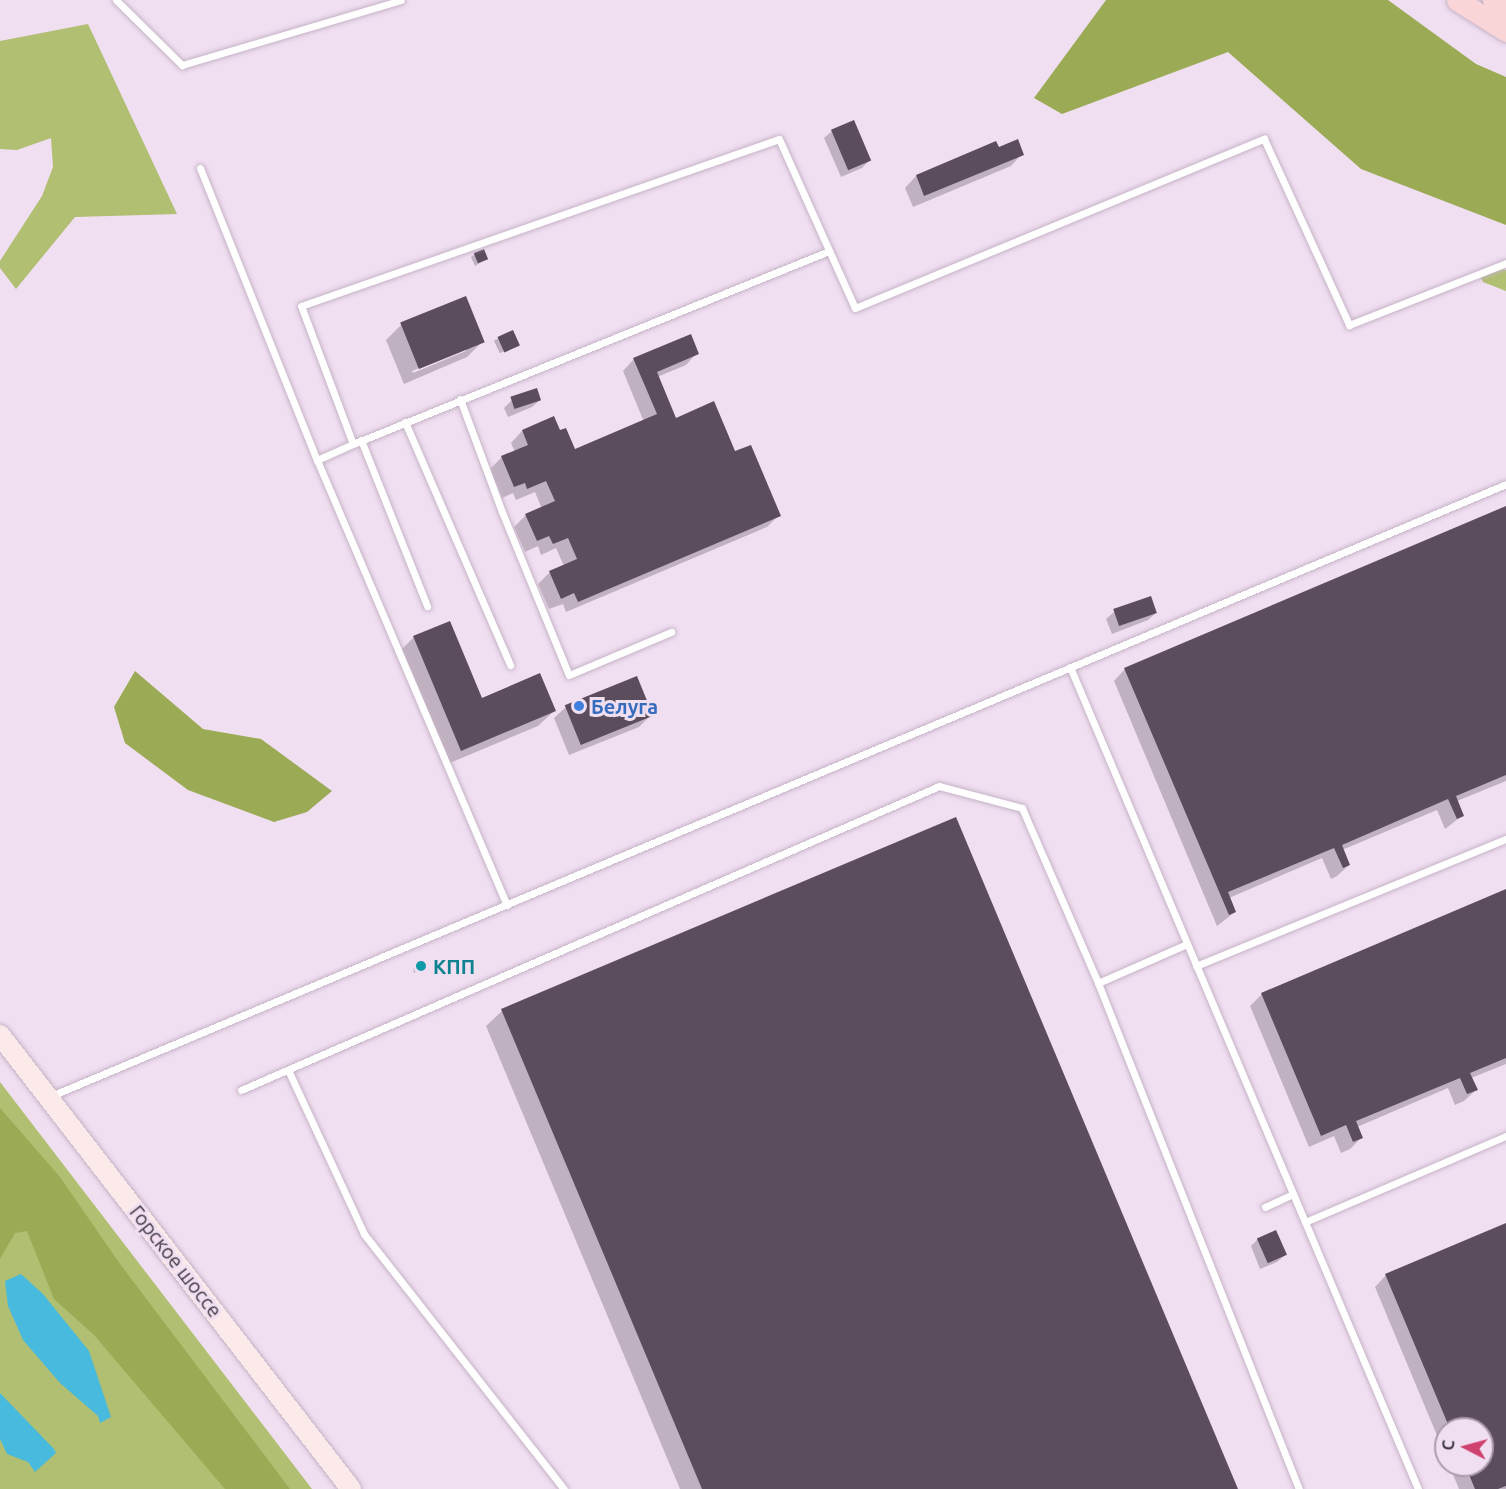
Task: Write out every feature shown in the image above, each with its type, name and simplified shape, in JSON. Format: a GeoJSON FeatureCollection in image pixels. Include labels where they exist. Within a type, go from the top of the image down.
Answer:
{"type":"FeatureCollection","features":[{"type":"Feature","properties":{"kind":"main road"},"geometry":{"type":"LineString","coordinates":[[1457,0],[1506,31]]}},
{"type":"Feature","properties":{"kind":"main road"},"geometry":{"type":"LineString","coordinates":[[1493,0],[1506,8]]}},
{"type":"Feature","properties":{"kind":"main road","name":"Горское шоссе"},"geometry":{"type":"LineString","coordinates":[[0,1035],[351,1489]]}},
{"type":"Feature","properties":{"kind":"lane"},"geometry":{"type":"LineString","coordinates":[[116,0],[182,65],[401,0]]}},
{"type":"Feature","properties":{"kind":"lane"},"geometry":{"type":"LineString","coordinates":[[353,444],[301,306],[779,139],[855,308],[1264,139],[1349,325],[1506,262]]}},
{"type":"Feature","properties":{"kind":"lane"},"geometry":{"type":"LineString","coordinates":[[200,168],[317,460],[507,905]]}},
{"type":"Feature","properties":{"kind":"lane"},"geometry":{"type":"LineString","coordinates":[[317,460],[460,399],[829,251]]}},
{"type":"Feature","properties":{"kind":"lane"},"geometry":{"type":"LineString","coordinates":[[460,399],[502,512],[569,675],[671,632]]}},
{"type":"Feature","properties":{"kind":"lane"},"geometry":{"type":"LineString","coordinates":[[405,422],[510,665]]}},
{"type":"Feature","properties":{"kind":"lane"},"geometry":{"type":"LineString","coordinates":[[361,440],[427,606]]}},
{"type":"Feature","properties":{"kind":"lane"},"geometry":{"type":"LineString","coordinates":[[49,1097],[1506,484]]}},
{"type":"Feature","properties":{"kind":"lane"},"geometry":{"type":"LineString","coordinates":[[1070,667],[1418,1489]]}},
{"type":"Feature","properties":{"kind":"lane"},"geometry":{"type":"LineString","coordinates":[[241,1090],[939,786],[1022,808],[1098,983],[1299,1489]]}},
{"type":"Feature","properties":{"kind":"lane"},"geometry":{"type":"LineString","coordinates":[[1196,966],[1506,839]]}},
{"type":"Feature","properties":{"kind":"lane"},"geometry":{"type":"LineString","coordinates":[[1098,983],[1187,944]]}},
{"type":"Feature","properties":{"kind":"lane"},"geometry":{"type":"LineString","coordinates":[[288,1070],[364,1234],[564,1489]]}},
{"type":"Feature","properties":{"kind":"lane"},"geometry":{"type":"LineString","coordinates":[[1305,1222],[1506,1136]]}},
{"type":"Feature","properties":{"kind":"lane"},"geometry":{"type":"LineString","coordinates":[[1265,1207],[1293,1194]]}},
{"type":"Feature","properties":{"kind":"green space"},"geometry":{"type":"Polygon","coordinates":[[[1106,0],[1388,0],[1476,64],[1506,77],[1506,225],[1361,169],[1228,52],[1062,114],[1034,98],[1106,0]]]}},
{"type":"Feature","properties":{"kind":"green space"},"geometry":{"type":"Polygon","coordinates":[[[88,24],[177,214],[75,217],[16,289],[0,268],[0,261],[42,196],[53,167],[51,138],[17,150],[0,149],[0,41],[88,24]]]}},
{"type":"Feature","properties":{"kind":"green space"},"geometry":{"type":"Polygon","coordinates":[[[1502,269],[1506,270],[1506,291],[1483,282],[1480,276],[1502,269]]]}},
{"type":"Feature","properties":{"kind":"green space"},"geometry":{"type":"Polygon","coordinates":[[[135,671],[203,729],[261,739],[332,791],[307,812],[274,822],[188,790],[125,743],[114,707],[135,671]]]}},
{"type":"Feature","properties":{"kind":"green space"},"geometry":{"type":"Polygon","coordinates":[[[0,1082],[312,1489],[0,1489],[0,1082]]]}},
{"type":"Feature","properties":{"kind":"green space"},"geometry":{"type":"Polygon","coordinates":[[[0,1108],[60,1177],[120,1264],[290,1489],[225,1489],[94,1335],[54,1299],[27,1231],[15,1233],[0,1259],[0,1108]]]}},
{"type":"Feature","properties":{"kind":"water"},"geometry":{"type":"Polygon","coordinates":[[[21,1274],[43,1294],[89,1351],[111,1417],[100,1423],[98,1416],[60,1383],[23,1340],[8,1306],[5,1281],[21,1274]]]}},
{"type":"Feature","properties":{"kind":"water"},"geometry":{"type":"Polygon","coordinates":[[[0,1393],[56,1453],[35,1472],[28,1462],[7,1454],[0,1439],[0,1393]]]}},
{"type":"Feature","properties":{"kind":"building"},"geometry":{"type":"Polygon","coordinates":[[[854,120],[871,161],[848,170],[831,130],[854,120]]]}},
{"type":"Feature","properties":{"kind":"building"},"geometry":{"type":"Polygon","coordinates":[[[1018,139],[1024,155],[924,196],[916,175],[996,141],[999,147],[1018,139]]]}},
{"type":"Feature","properties":{"kind":"building"},"geometry":{"type":"Polygon","coordinates":[[[484,249],[488,259],[478,263],[474,253],[484,249]]]}},
{"type":"Feature","properties":{"kind":"building"},"geometry":{"type":"Polygon","coordinates":[[[466,296],[485,342],[419,369],[400,323],[466,296]]]}},
{"type":"Feature","properties":{"kind":"building"},"geometry":{"type":"Polygon","coordinates":[[[513,330],[520,346],[504,352],[497,337],[513,330]]]}},
{"type":"Feature","properties":{"kind":"building"},"geometry":{"type":"Polygon","coordinates":[[[691,334],[699,354],[657,372],[676,418],[714,401],[735,451],[751,445],[781,516],[578,602],[574,593],[561,599],[549,571],[577,559],[568,538],[553,544],[549,536],[537,541],[525,514],[555,501],[546,481],[527,489],[525,483],[514,487],[501,456],[528,445],[522,430],[554,416],[560,430],[566,428],[575,449],[657,414],[633,358],[691,334]]]}},
{"type":"Feature","properties":{"kind":"building"},"geometry":{"type":"Polygon","coordinates":[[[537,388],[541,400],[514,409],[510,397],[537,388]]]}},
{"type":"Feature","properties":{"kind":"building"},"geometry":{"type":"Polygon","coordinates":[[[1506,506],[1506,775],[1456,796],[1464,816],[1457,819],[1448,799],[1342,845],[1350,865],[1343,868],[1334,848],[1228,892],[1236,912],[1229,915],[1124,668],[1506,506]]]}},
{"type":"Feature","properties":{"kind":"building"},"geometry":{"type":"Polygon","coordinates":[[[1151,596],[1157,613],[1119,626],[1113,609],[1151,596]]]}},
{"type":"Feature","properties":{"kind":"building"},"geometry":{"type":"Polygon","coordinates":[[[450,621],[482,698],[540,673],[556,711],[461,751],[413,636],[450,621]]]}},
{"type":"Feature","properties":{"kind":"building"},"geometry":{"type":"Polygon","coordinates":[[[637,676],[653,716],[581,745],[565,705],[637,676]]]}},
{"type":"Feature","properties":{"kind":"building"},"geometry":{"type":"Polygon","coordinates":[[[956,817],[1238,1489],[702,1489],[501,1009],[956,817]]]}},
{"type":"Feature","properties":{"kind":"building"},"geometry":{"type":"Polygon","coordinates":[[[1506,889],[1506,1058],[1470,1073],[1478,1090],[1467,1094],[1460,1078],[1356,1121],[1363,1138],[1353,1142],[1346,1125],[1321,1136],[1261,993],[1506,889]]]}},
{"type":"Feature","properties":{"kind":"building","name":"КПП"},"geometry":{"type":"Polygon","coordinates":[[[423,961],[426,967],[418,971],[415,964],[423,961]]]}},
{"type":"Feature","properties":{"kind":"building"},"geometry":{"type":"Polygon","coordinates":[[[1506,1223],[1506,1486],[1498,1489],[1475,1489],[1470,1477],[1494,1477],[1494,1417],[1445,1417],[1385,1274],[1506,1223]]]}},
{"type":"Feature","properties":{"kind":"building"},"geometry":{"type":"Polygon","coordinates":[[[1276,1230],[1287,1255],[1268,1263],[1257,1239],[1276,1230]]]}},
{"type":"Feature","properties":{"kind":"place","name":"Белуга"},"geometry":{"type":"Point","coordinates":[579,706]}},
{"type":"Feature","properties":{"kind":"place","name":"КПП"},"geometry":{"type":"Point","coordinates":[421,966]}}]}
